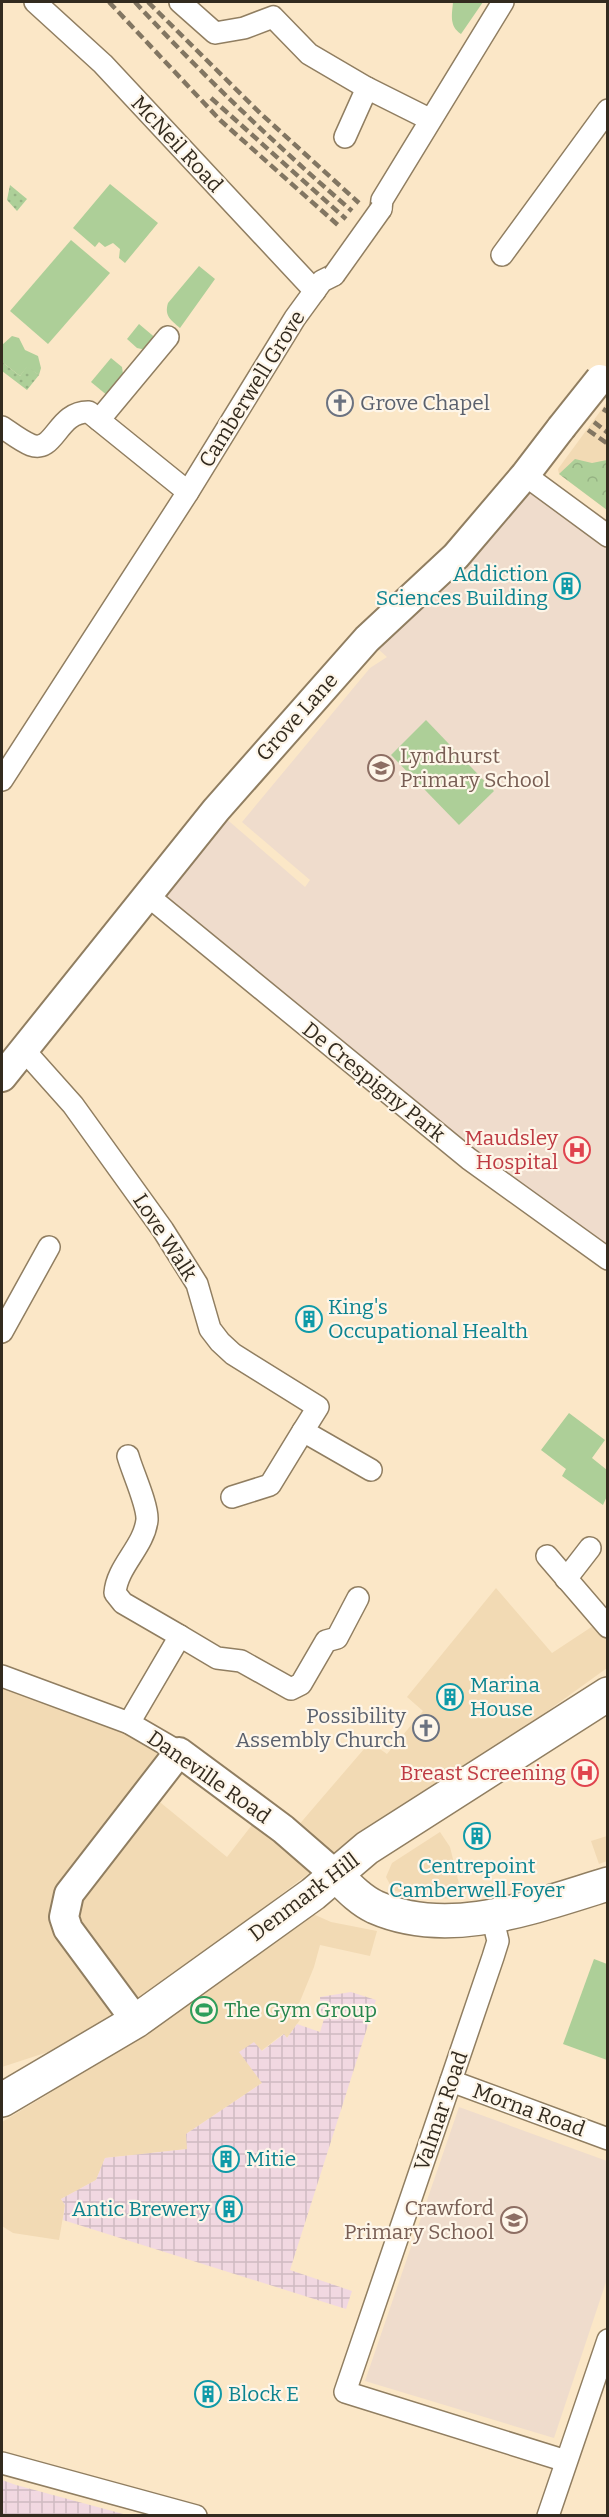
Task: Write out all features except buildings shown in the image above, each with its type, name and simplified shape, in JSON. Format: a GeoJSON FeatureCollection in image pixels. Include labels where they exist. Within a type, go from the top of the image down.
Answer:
{"type":"FeatureCollection","features":[{"type":"Feature","properties":{"kind":"main road","name":"Denmark Hill"},"geometry":{"type":"LineString","coordinates":[[2,2100],[135,2021],[336,1875],[372,1844],[608,1694]]}},
{"type":"Feature","properties":{"kind":"main road"},"geometry":{"type":"LineString","coordinates":[[336,1875],[360,1898],[375,1907],[406,1916],[444,1922],[492,1916],[608,1884]]}},
{"type":"Feature","properties":{"kind":"street","name":"McNeil Road"},"geometry":{"type":"LineString","coordinates":[[34,2],[103,64],[315,291]]}},
{"type":"Feature","properties":{"kind":"street"},"geometry":{"type":"LineString","coordinates":[[180,2],[215,33],[244,28],[273,17],[309,54],[367,88],[429,119]]}},
{"type":"Feature","properties":{"kind":"street","name":"Camberwell Grove"},"geometry":{"type":"LineString","coordinates":[[3,772],[188,492],[295,318],[322,281],[334,275],[381,209],[382,200],[429,119],[503,2]]}},
{"type":"Feature","properties":{"kind":"street"},"geometry":{"type":"LineString","coordinates":[[345,137],[367,88]]}},
{"type":"Feature","properties":{"kind":"street"},"geometry":{"type":"LineString","coordinates":[[502,255],[608,110]]}},
{"type":"Feature","properties":{"kind":"street"},"geometry":{"type":"LineString","coordinates":[[99,420],[168,337]]}},
{"type":"Feature","properties":{"kind":"street","name":"Grove Lane"},"geometry":{"type":"LineString","coordinates":[[2,1077],[216,810],[367,639],[456,556],[525,475],[604,374]]}},
{"type":"Feature","properties":{"kind":"street"},"geometry":{"type":"LineString","coordinates":[[2,427],[30,445],[39,447],[48,442],[68,417],[78,411],[89,412],[188,492]]}},
{"type":"Feature","properties":{"kind":"street"},"geometry":{"type":"LineString","coordinates":[[525,475],[608,536]]}},
{"type":"Feature","properties":{"kind":"street","name":"De Crespigny Park"},"geometry":{"type":"LineString","coordinates":[[147,895],[470,1159],[608,1259]]}},
{"type":"Feature","properties":{"kind":"street","name":"Love Walk"},"geometry":{"type":"LineString","coordinates":[[23,1049],[73,1105],[163,1230],[197,1284],[210,1329],[220,1342],[233,1354],[318,1407],[303,1431]]}},
{"type":"Feature","properties":{"kind":"street"},"geometry":{"type":"LineString","coordinates":[[2,1332],[49,1247]]}},
{"type":"Feature","properties":{"kind":"street"},"geometry":{"type":"LineString","coordinates":[[232,1497],[270,1485],[303,1431],[371,1470]]}},
{"type":"Feature","properties":{"kind":"street"},"geometry":{"type":"LineString","coordinates":[[128,1456],[147,1518],[143,1534],[116,1582],[115,1593],[123,1603],[217,1658],[241,1661],[291,1689],[301,1684],[326,1641],[337,1638],[358,1598]]}},
{"type":"Feature","properties":{"kind":"street"},"geometry":{"type":"LineString","coordinates":[[566,1579],[590,1548]]}},
{"type":"Feature","properties":{"kind":"street"},"geometry":{"type":"LineString","coordinates":[[547,1556],[608,1627]]}},
{"type":"Feature","properties":{"kind":"street"},"geometry":{"type":"LineString","coordinates":[[129,1724],[180,1636]]}},
{"type":"Feature","properties":{"kind":"street","name":"Daneville Road"},"geometry":{"type":"LineString","coordinates":[[2,1676],[129,1724],[179,1752],[283,1829],[336,1875]]}},
{"type":"Feature","properties":{"kind":"street"},"geometry":{"type":"LineString","coordinates":[[135,2021],[68,1929],[65,1906],[69,1894],[179,1752]]}},
{"type":"Feature","properties":{"kind":"street","name":"Valmar Road"},"geometry":{"type":"LineString","coordinates":[[492,1916],[498,1941],[345,2392],[566,2462]]}},
{"type":"Feature","properties":{"kind":"street","name":"Morna Road"},"geometry":{"type":"LineString","coordinates":[[451,2081],[608,2139]]}},
{"type":"Feature","properties":{"kind":"street"},"geometry":{"type":"LineString","coordinates":[[548,2516],[608,2340]]}},
{"type":"Feature","properties":{"kind":"street"},"geometry":{"type":"LineString","coordinates":[[2,2463],[196,2516]]}},
{"type":"Feature","properties":{"kind":"shaded area"},"geometry":{"type":"Polygon","coordinates":[[[607,402],[607,510],[559,474],[558,469],[607,402]]]}},
{"type":"Feature","properties":{"kind":"shaded area"},"geometry":{"type":"Polygon","coordinates":[[[525,475],[607,536],[607,1265],[147,895],[216,810],[305,887],[310,880],[242,822],[370,668],[387,657],[367,639],[525,475]]]}},
{"type":"Feature","properties":{"kind":"shaded area"},"geometry":{"type":"Polygon","coordinates":[[[496,1588],[552,1653],[596,1624],[607,1637],[607,1668],[524,1728],[341,1849],[173,1976],[100,2025],[54,2050],[2,2067],[2,1676],[179,1752],[150,1794],[227,1857],[269,1803],[297,1827],[370,1742],[387,1754],[423,1711],[407,1697],[496,1588]]]}},
{"type":"Feature","properties":{"kind":"shaded area"},"geometry":{"type":"Polygon","coordinates":[[[440,1832],[450,1847],[462,1896],[451,1899],[409,1895],[393,1890],[386,1877],[392,1863],[440,1832]]]}},
{"type":"Feature","properties":{"kind":"shaded area"},"geometry":{"type":"Polygon","coordinates":[[[607,1836],[607,1861],[599,1864],[591,1841],[607,1836]]]}},
{"type":"Feature","properties":{"kind":"shaded area"},"geometry":{"type":"Polygon","coordinates":[[[313,1914],[331,1922],[377,1931],[370,1956],[320,1945],[314,1967],[296,2011],[302,2017],[287,2038],[283,2034],[261,2051],[262,2083],[186,2134],[187,2149],[105,2158],[96,2180],[61,2199],[65,2205],[59,2240],[13,2233],[2,2226],[2,2122],[50,2093],[313,1914]]]}},
{"type":"Feature","properties":{"kind":"shaded area"},"geometry":{"type":"Polygon","coordinates":[[[351,1992],[376,2000],[290,2270],[352,2291],[346,2309],[63,2220],[65,2205],[61,2199],[96,2180],[105,2158],[187,2149],[186,2134],[262,2083],[239,2052],[254,2042],[262,2051],[284,2034],[287,2038],[297,2024],[320,2032],[324,2019],[321,2018],[320,1997],[351,1992]]]}},
{"type":"Feature","properties":{"kind":"shaded area","name":"Crawford Primary School"},"geometry":{"type":"Polygon","coordinates":[[[459,2107],[607,2161],[607,2279],[554,2438],[365,2381],[459,2107]]]}},
{"type":"Feature","properties":{"kind":"shaded area"},"geometry":{"type":"Polygon","coordinates":[[[2,2480],[16,2485],[127,2515],[2,2515],[2,2480]]]}},
{"type":"Feature","properties":{"kind":"green space"},"geometry":{"type":"Polygon","coordinates":[[[453,2],[483,2],[461,34],[453,24],[453,2]]]}},
{"type":"Feature","properties":{"kind":"green space"},"geometry":{"type":"Polygon","coordinates":[[[110,184],[158,223],[125,263],[119,258],[120,249],[113,243],[105,247],[99,242],[95,247],[73,228],[110,184]]]}},
{"type":"Feature","properties":{"kind":"green space"},"geometry":{"type":"Polygon","coordinates":[[[10,185],[27,199],[17,211],[7,200],[10,185]]]}},
{"type":"Feature","properties":{"kind":"green space"},"geometry":{"type":"Polygon","coordinates":[[[71,240],[110,273],[48,344],[10,311],[71,240]]]}},
{"type":"Feature","properties":{"kind":"green space"},"geometry":{"type":"Polygon","coordinates":[[[199,266],[215,279],[180,328],[168,315],[168,303],[199,266]]]}},
{"type":"Feature","properties":{"kind":"green space"},"geometry":{"type":"Polygon","coordinates":[[[139,324],[158,340],[146,350],[137,348],[127,339],[139,324]]]}},
{"type":"Feature","properties":{"kind":"green space"},"geometry":{"type":"Polygon","coordinates":[[[12,336],[19,338],[25,350],[38,356],[41,368],[39,375],[27,367],[20,376],[2,362],[2,345],[12,336]]]}},
{"type":"Feature","properties":{"kind":"green space"},"geometry":{"type":"Polygon","coordinates":[[[111,358],[122,367],[123,374],[108,396],[91,382],[111,358]]]}},
{"type":"Feature","properties":{"kind":"green space"},"geometry":{"type":"Polygon","coordinates":[[[2,362],[20,376],[27,366],[39,375],[27,390],[2,371],[2,362]]]}},
{"type":"Feature","properties":{"kind":"green space"},"geometry":{"type":"Polygon","coordinates":[[[575,459],[592,463],[607,460],[607,510],[559,474],[575,459]]]}},
{"type":"Feature","properties":{"kind":"green space"},"geometry":{"type":"Polygon","coordinates":[[[426,720],[494,791],[459,825],[391,755],[426,720]]]}},
{"type":"Feature","properties":{"kind":"green space"},"geometry":{"type":"Polygon","coordinates":[[[569,1413],[605,1440],[592,1458],[607,1470],[607,1496],[603,1505],[562,1476],[566,1469],[541,1450],[569,1413]]]}},
{"type":"Feature","properties":{"kind":"green space"},"geometry":{"type":"Polygon","coordinates":[[[594,1959],[607,1964],[607,2060],[563,2044],[594,1959]]]}},
{"type":"Feature","properties":{"kind":"railway"},"geometry":{"type":"LineString","coordinates":[[109,2],[220,120],[339,226]]}},
{"type":"Feature","properties":{"kind":"railway"},"geometry":{"type":"LineString","coordinates":[[135,2],[240,110],[352,211]]}},
{"type":"Feature","properties":{"kind":"railway"},"geometry":{"type":"LineString","coordinates":[[148,2],[260,113],[359,203]]}},
{"type":"Feature","properties":{"kind":"railway"},"geometry":{"type":"LineString","coordinates":[[211,98],[346,219]]}},
{"type":"Feature","properties":{"kind":"railway"},"geometry":{"type":"LineString","coordinates":[[603,409],[608,412]]}},
{"type":"Feature","properties":{"kind":"railway"},"geometry":{"type":"LineString","coordinates":[[594,422],[608,433]]}},
{"type":"Feature","properties":{"kind":"railway"},"geometry":{"type":"LineString","coordinates":[[588,430],[608,444]]}},
{"type":"Feature","properties":{"kind":"place","name":"Grove Chapel"},"geometry":{"type":"Point","coordinates":[340,403]}},
{"type":"Feature","properties":{"kind":"place","name":"Addiction Sciences Building"},"geometry":{"type":"Point","coordinates":[567,586]}},
{"type":"Feature","properties":{"kind":"place","name":"Lyndhurst Primary School"},"geometry":{"type":"Point","coordinates":[381,768]}},
{"type":"Feature","properties":{"kind":"place","name":"Maudsley Hospital"},"geometry":{"type":"Point","coordinates":[577,1150]}},
{"type":"Feature","properties":{"kind":"place","name":"King's Occupational Health"},"geometry":{"type":"Point","coordinates":[309,1319]}},
{"type":"Feature","properties":{"kind":"place","name":"Marina House"},"geometry":{"type":"Point","coordinates":[450,1697]}},
{"type":"Feature","properties":{"kind":"place","name":"Possibility Assembly Church"},"geometry":{"type":"Point","coordinates":[426,1728]}},
{"type":"Feature","properties":{"kind":"place","name":"Breast Screening"},"geometry":{"type":"Point","coordinates":[585,1773]}},
{"type":"Feature","properties":{"kind":"place","name":"Centrepoint Camberwell Foyer"},"geometry":{"type":"Point","coordinates":[477,1836]}},
{"type":"Feature","properties":{"kind":"place","name":"The Gym Group"},"geometry":{"type":"Point","coordinates":[204,2010]}},
{"type":"Feature","properties":{"kind":"place","name":"Mitie"},"geometry":{"type":"Point","coordinates":[226,2159]}},
{"type":"Feature","properties":{"kind":"place","name":"Antic Brewery"},"geometry":{"type":"Point","coordinates":[229,2209]}},
{"type":"Feature","properties":{"kind":"place","name":"Crawford Primary School"},"geometry":{"type":"Point","coordinates":[514,2220]}},
{"type":"Feature","properties":{"kind":"place","name":"Block E"},"geometry":{"type":"Point","coordinates":[208,2394]}}]}
